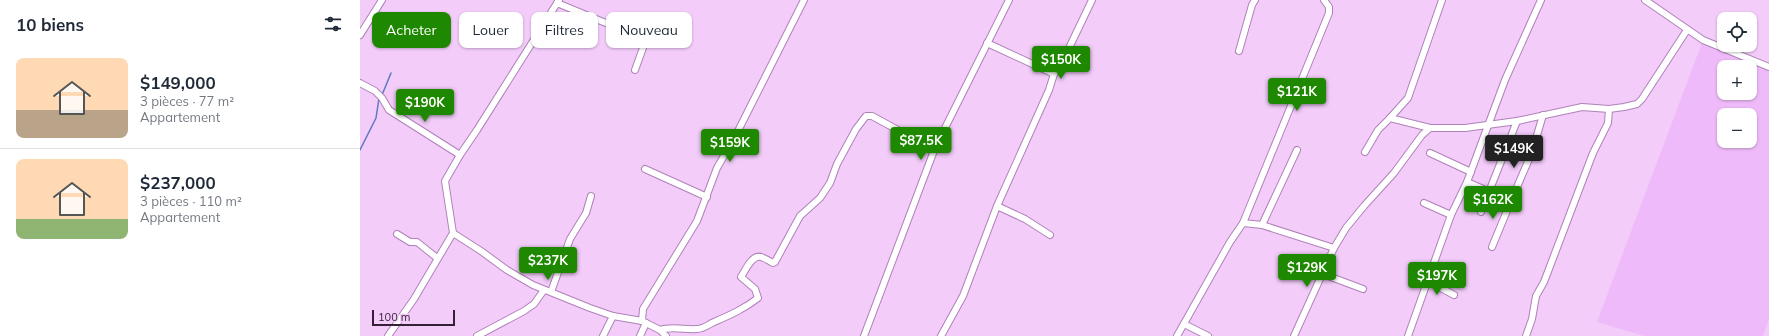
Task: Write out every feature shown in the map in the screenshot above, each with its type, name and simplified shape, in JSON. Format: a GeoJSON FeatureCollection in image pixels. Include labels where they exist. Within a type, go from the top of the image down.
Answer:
{"type":"FeatureCollection","features":[{"type":"Feature","properties":{"kind":"street"},"geometry":{"type":"LineString","coordinates":[[360,35],[382,0]]}},
{"type":"Feature","properties":{"kind":"street"},"geometry":{"type":"LineString","coordinates":[[640,336],[647,323],[643,309],[674,257],[687,240],[707,197],[717,168],[737,133],[804,0]]}},
{"type":"Feature","properties":{"kind":"street"},"geometry":{"type":"LineString","coordinates":[[864,336],[935,148],[950,122],[1009,0]]}},
{"type":"Feature","properties":{"kind":"street"},"geometry":{"type":"LineString","coordinates":[[941,336],[963,296],[997,206],[1049,90],[1054,74],[1060,69],[1092,0]]}},
{"type":"Feature","properties":{"kind":"street"},"geometry":{"type":"LineString","coordinates":[[1239,51],[1252,5],[1255,0]]}},
{"type":"Feature","properties":{"kind":"street"},"geometry":{"type":"LineString","coordinates":[[1177,336],[1242,223],[1329,13],[1329,7],[1324,0]]}},
{"type":"Feature","properties":{"kind":"street"},"geometry":{"type":"LineString","coordinates":[[1365,152],[1378,130],[1408,98],[1442,0]]}},
{"type":"Feature","properties":{"kind":"street"},"geometry":{"type":"LineString","coordinates":[[1408,336],[1451,215],[1471,172],[1505,80],[1541,0]]}},
{"type":"Feature","properties":{"kind":"street"},"geometry":{"type":"LineString","coordinates":[[1645,0],[1703,40],[1769,67]]}},
{"type":"Feature","properties":{"kind":"street"},"geometry":{"type":"LineString","coordinates":[[388,336],[414,298],[453,233],[451,212],[445,188],[445,181],[558,2],[640,37],[644,41],[644,45],[635,70]]}},
{"type":"Feature","properties":{"kind":"street"},"geometry":{"type":"LineString","coordinates":[[1390,118],[1430,128],[1464,128],[1517,121],[1582,107],[1609,109],[1637,104],[1642,99],[1687,30]]}},
{"type":"Feature","properties":{"kind":"street"},"geometry":{"type":"LineString","coordinates":[[987,43],[1054,74]]}},
{"type":"Feature","properties":{"kind":"street"},"geometry":{"type":"LineString","coordinates":[[360,83],[380,96],[389,110],[460,155]]}},
{"type":"Feature","properties":{"kind":"street"},"geometry":{"type":"LineString","coordinates":[[1526,336],[1532,319],[1536,296],[1544,282],[1593,153],[1608,123],[1609,109]]}},
{"type":"Feature","properties":{"kind":"street"},"geometry":{"type":"LineString","coordinates":[[1492,247],[1532,152],[1543,115]]}},
{"type":"Feature","properties":{"kind":"street"},"geometry":{"type":"LineString","coordinates":[[660,330],[666,328],[703,328],[713,322],[734,314],[758,298],[755,289],[741,277],[752,261],[758,256],[773,263],[775,262],[800,216],[820,198],[830,184],[837,164],[856,129],[866,116],[872,116],[920,142],[935,148]]}},
{"type":"Feature","properties":{"kind":"street"},"geometry":{"type":"LineString","coordinates":[[1481,212],[1517,121]]}},
{"type":"Feature","properties":{"kind":"street"},"geometry":{"type":"LineString","coordinates":[[1294,336],[1334,248],[1346,228],[1394,173],[1422,135],[1430,128]]}},
{"type":"Feature","properties":{"kind":"street"},"geometry":{"type":"LineString","coordinates":[[1262,225],[1297,150]]}},
{"type":"Feature","properties":{"kind":"street"},"geometry":{"type":"LineString","coordinates":[[1430,153],[1471,172]]}},
{"type":"Feature","properties":{"kind":"street"},"geometry":{"type":"LineString","coordinates":[[646,169],[707,197]]}},
{"type":"Feature","properties":{"kind":"street"},"geometry":{"type":"LineString","coordinates":[[1467,182],[1511,201]]}},
{"type":"Feature","properties":{"kind":"street"},"geometry":{"type":"LineString","coordinates":[[551,292],[570,239],[586,213],[591,196]]}},
{"type":"Feature","properties":{"kind":"street"},"geometry":{"type":"LineString","coordinates":[[1424,204],[1451,215]]}},
{"type":"Feature","properties":{"kind":"street"},"geometry":{"type":"LineString","coordinates":[[997,206],[1025,219],[1050,235]]}},
{"type":"Feature","properties":{"kind":"street"},"geometry":{"type":"LineString","coordinates":[[1242,223],[1262,225],[1334,248]]}},
{"type":"Feature","properties":{"kind":"street"},"geometry":{"type":"LineString","coordinates":[[453,233],[507,270],[544,290],[613,316],[647,323],[660,330],[666,336]]}},
{"type":"Feature","properties":{"kind":"street"},"geometry":{"type":"LineString","coordinates":[[397,234],[410,242],[416,242],[437,258]]}},
{"type":"Feature","properties":{"kind":"street"},"geometry":{"type":"LineString","coordinates":[[1323,274],[1363,289]]}},
{"type":"Feature","properties":{"kind":"street"},"geometry":{"type":"LineString","coordinates":[[1428,281],[1454,295]]}},
{"type":"Feature","properties":{"kind":"street"},"geometry":{"type":"LineString","coordinates":[[476,336],[524,311],[534,304],[544,290]]}},
{"type":"Feature","properties":{"kind":"street"},"geometry":{"type":"LineString","coordinates":[[604,336],[613,316]]}},
{"type":"Feature","properties":{"kind":"street"},"geometry":{"type":"LineString","coordinates":[[1184,324],[1208,336]]}},
{"type":"Feature","properties":{"kind":"shaded area"},"geometry":{"type":"Polygon","coordinates":[[[1703,40],[1717,46],[1717,52],[1732,52],[1752,60],[1717,60],[1717,100],[1757,100],[1757,62],[1769,67],[1769,319],[1763,336],[1644,336],[1597,322],[1703,40]]]}},
{"type":"Feature","properties":{"kind":"waterway"},"geometry":{"type":"LineString","coordinates":[[382,95],[391,73]]}},
{"type":"Feature","properties":{"kind":"waterway"},"geometry":{"type":"LineString","coordinates":[[360,150],[376,118],[379,98]]}}]}
